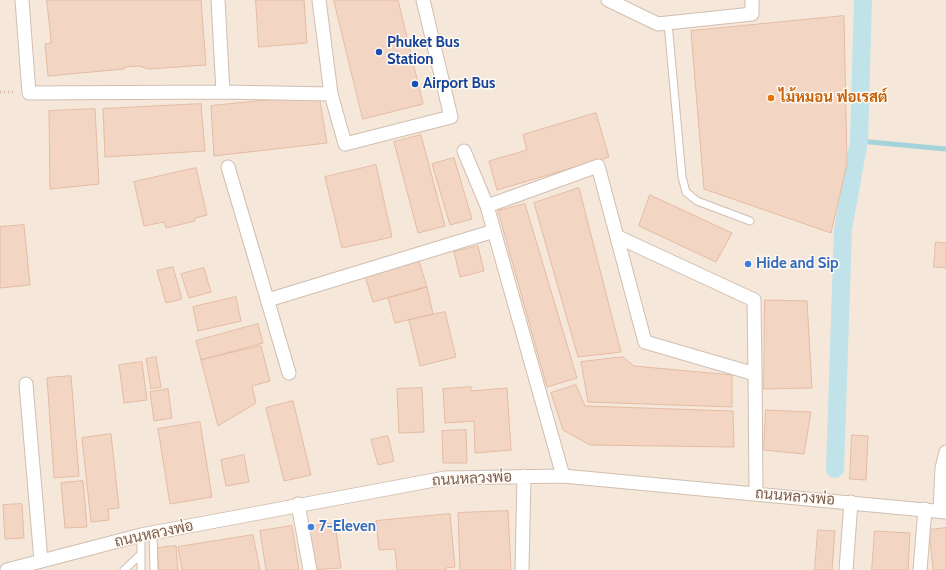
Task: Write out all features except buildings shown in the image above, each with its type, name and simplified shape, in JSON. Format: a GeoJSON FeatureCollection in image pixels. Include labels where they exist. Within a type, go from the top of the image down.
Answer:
{"type":"FeatureCollection","features":[{"type":"Feature","properties":{"kind":"street"},"geometry":{"type":"LineString","coordinates":[[22,0],[29,93],[222,92],[330,94]]}},
{"type":"Feature","properties":{"kind":"street"},"geometry":{"type":"LineString","coordinates":[[218,0],[222,92]]}},
{"type":"Feature","properties":{"kind":"street"},"geometry":{"type":"LineString","coordinates":[[319,0],[330,94],[345,144],[451,117],[423,0]]}},
{"type":"Feature","properties":{"kind":"street"},"geometry":{"type":"LineString","coordinates":[[608,0],[658,24],[752,14],[752,0]]}},
{"type":"Feature","properties":{"kind":"street"},"geometry":{"type":"LineString","coordinates":[[464,151],[487,206],[563,476]]}},
{"type":"Feature","properties":{"kind":"street"},"geometry":{"type":"LineString","coordinates":[[487,206],[598,166],[645,342],[755,374]]}},
{"type":"Feature","properties":{"kind":"street"},"geometry":{"type":"LineString","coordinates":[[228,167],[288,372]]}},
{"type":"Feature","properties":{"kind":"street"},"geometry":{"type":"LineString","coordinates":[[268,300],[494,231]]}},
{"type":"Feature","properties":{"kind":"street"},"geometry":{"type":"LineString","coordinates":[[618,237],[754,300],[756,493]]}},
{"type":"Feature","properties":{"kind":"street"},"geometry":{"type":"LineString","coordinates":[[26,384],[41,561]]}},
{"type":"Feature","properties":{"kind":"street"},"geometry":{"type":"LineString","coordinates":[[943,511],[942,468],[946,452]]}},
{"type":"Feature","properties":{"kind":"street"},"geometry":{"type":"LineString","coordinates":[[522,570],[524,476]]}},
{"type":"Feature","properties":{"kind":"street","name":"ถนนหลวงพ่อ"},"geometry":{"type":"LineString","coordinates":[[7,570],[147,534],[298,504],[445,478],[563,476],[943,511]]}},
{"type":"Feature","properties":{"kind":"street"},"geometry":{"type":"LineString","coordinates":[[846,570],[851,502]]}},
{"type":"Feature","properties":{"kind":"street"},"geometry":{"type":"LineString","coordinates":[[298,504],[310,570]]}},
{"type":"Feature","properties":{"kind":"street"},"geometry":{"type":"LineString","coordinates":[[920,570],[925,509]]}},
{"type":"Feature","properties":{"kind":"lane"},"geometry":{"type":"LineString","coordinates":[[668,23],[682,177],[686,192],[697,201],[750,221]]}},
{"type":"Feature","properties":{"kind":"lane"},"geometry":{"type":"LineString","coordinates":[[141,570],[141,554],[147,534]]}},
{"type":"Feature","properties":{"kind":"lane"},"geometry":{"type":"LineString","coordinates":[[147,534],[154,570]]}},
{"type":"Feature","properties":{"kind":"lane"},"geometry":{"type":"LineString","coordinates":[[124,570],[141,554]]}},
{"type":"Feature","properties":{"kind":"shaded area"},"geometry":{"type":"Polygon","coordinates":[[[0,0],[946,0],[946,570],[0,570],[0,0]]]}},
{"type":"Feature","properties":{"kind":"waterway"},"geometry":{"type":"LineString","coordinates":[[835,469],[843,229],[859,141],[863,0]]}},
{"type":"Feature","properties":{"kind":"waterway"},"geometry":{"type":"LineString","coordinates":[[859,141],[946,149]]}},
{"type":"Feature","properties":{"kind":"place","name":"Phuket Bus Station"},"geometry":{"type":"Point","coordinates":[379,52]}},
{"type":"Feature","properties":{"kind":"place","name":"Airport Bus"},"geometry":{"type":"Point","coordinates":[415,84]}},
{"type":"Feature","properties":{"kind":"place","name":"ไม้หมอน ฟอเรสต์"},"geometry":{"type":"Point","coordinates":[771,98]}},
{"type":"Feature","properties":{"kind":"place","name":"Hide and Sip"},"geometry":{"type":"Point","coordinates":[748,264]}},
{"type":"Feature","properties":{"kind":"place","name":"7-Eleven"},"geometry":{"type":"Point","coordinates":[311,527]}}]}
